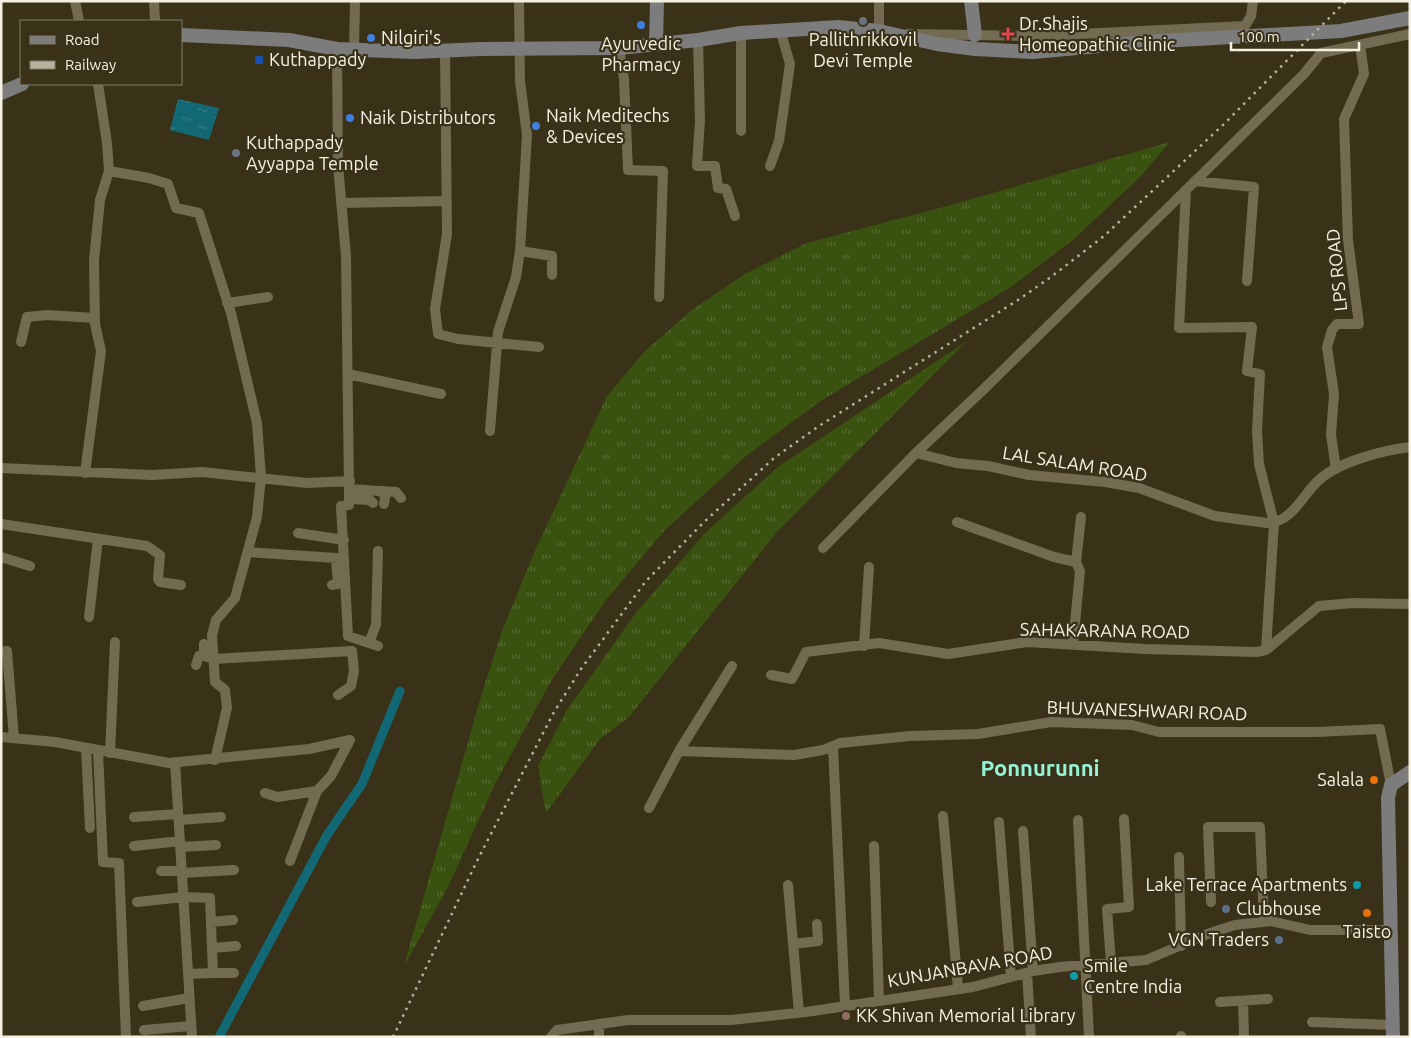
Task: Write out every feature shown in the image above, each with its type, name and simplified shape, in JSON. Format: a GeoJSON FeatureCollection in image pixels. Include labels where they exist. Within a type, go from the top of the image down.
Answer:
{"type":"FeatureCollection","features":[{"type":"Feature","properties":{"kind":"main road"},"geometry":{"type":"LineString","coordinates":[[656,44],[657,1]]}},
{"type":"Feature","properties":{"kind":"main road"},"geometry":{"type":"LineString","coordinates":[[971,1],[975,35]]}},
{"type":"Feature","properties":{"kind":"main road"},"geometry":{"type":"LineString","coordinates":[[182,35],[289,40],[337,49],[445,51],[519,48],[619,48],[698,40],[741,32],[838,27],[902,34],[937,44],[975,49],[1033,52],[1144,42],[1341,31],[1410,18]]}},
{"type":"Feature","properties":{"kind":"main road"},"geometry":{"type":"LineString","coordinates":[[1,93],[20,85]]}},
{"type":"Feature","properties":{"kind":"main road"},"geometry":{"type":"LineString","coordinates":[[1393,1031],[1388,798],[1391,785],[1410,772]]}},
{"type":"Feature","properties":{"kind":"street"},"geometry":{"type":"LineString","coordinates":[[75,1],[79,20]]}},
{"type":"Feature","properties":{"kind":"street"},"geometry":{"type":"LineString","coordinates":[[154,1],[155,20]]}},
{"type":"Feature","properties":{"kind":"street"},"geometry":{"type":"LineString","coordinates":[[354,50],[355,1]]}},
{"type":"Feature","properties":{"kind":"street"},"geometry":{"type":"LineString","coordinates":[[490,430],[497,343],[516,277],[520,251],[527,135],[520,81],[519,1]]}},
{"type":"Feature","properties":{"kind":"street"},"geometry":{"type":"LineString","coordinates":[[879,1],[880,31]]}},
{"type":"Feature","properties":{"kind":"street"},"geometry":{"type":"LineString","coordinates":[[902,34],[1079,35],[1245,26],[1251,16],[1253,1]]}},
{"type":"Feature","properties":{"kind":"street"},"geometry":{"type":"LineString","coordinates":[[770,166],[779,141],[790,64],[780,29]]}},
{"type":"Feature","properties":{"kind":"street"},"geometry":{"type":"LineString","coordinates":[[741,32],[741,131]]}},
{"type":"Feature","properties":{"kind":"street"},"geometry":{"type":"LineString","coordinates":[[823,548],[916,453],[1304,74],[1321,53],[1410,34]]}},
{"type":"Feature","properties":{"kind":"street"},"geometry":{"type":"LineString","coordinates":[[698,40],[700,120],[698,166],[715,166],[718,188],[726,189],[735,216]]}},
{"type":"Feature","properties":{"kind":"street","name":"LPS ROAD"},"geometry":{"type":"LineString","coordinates":[[1336,469],[1331,435],[1334,394],[1327,343],[1332,330],[1337,324],[1359,324],[1348,240],[1344,119],[1364,74],[1360,45]]}},
{"type":"Feature","properties":{"kind":"street"},"geometry":{"type":"LineString","coordinates":[[619,48],[624,79],[628,170],[664,171],[659,297]]}},
{"type":"Feature","properties":{"kind":"street"},"geometry":{"type":"LineString","coordinates":[[332,585],[338,584],[344,540],[341,506],[349,505],[346,256],[338,165],[337,49]]}},
{"type":"Feature","properties":{"kind":"street"},"geometry":{"type":"LineString","coordinates":[[445,51],[447,234],[435,309],[438,334],[458,339],[539,347]]}},
{"type":"Feature","properties":{"kind":"street"},"geometry":{"type":"LineString","coordinates":[[85,473],[101,351],[95,318],[94,260],[100,200],[109,171],[107,143],[98,85]]}},
{"type":"Feature","properties":{"kind":"street"},"geometry":{"type":"LineString","coordinates":[[109,171],[148,178],[168,184],[176,208],[199,213],[228,303],[257,423],[261,477],[257,517],[235,598],[216,620],[209,658]]}},
{"type":"Feature","properties":{"kind":"street"},"geometry":{"type":"LineString","coordinates":[[1195,181],[1254,187],[1247,281]]}},
{"type":"Feature","properties":{"kind":"street"},"geometry":{"type":"LineString","coordinates":[[1186,190],[1179,328],[1252,327],[1247,371],[1260,374],[1257,431],[1259,464],[1274,523],[1266,650]]}},
{"type":"Feature","properties":{"kind":"street"},"geometry":{"type":"LineString","coordinates":[[342,203],[446,201]]}},
{"type":"Feature","properties":{"kind":"street"},"geometry":{"type":"LineString","coordinates":[[520,251],[552,256],[552,275]]}},
{"type":"Feature","properties":{"kind":"street"},"geometry":{"type":"LineString","coordinates":[[228,303],[268,297]]}},
{"type":"Feature","properties":{"kind":"street"},"geometry":{"type":"LineString","coordinates":[[21,342],[27,317],[47,314],[95,318]]}},
{"type":"Feature","properties":{"kind":"street"},"geometry":{"type":"LineString","coordinates":[[348,374],[441,394]]}},
{"type":"Feature","properties":{"kind":"street"},"geometry":{"type":"LineString","coordinates":[[1274,523],[1288,515],[1319,479],[1336,469],[1381,452],[1410,447]]}},
{"type":"Feature","properties":{"kind":"street","name":"LAL SALAM ROAD"},"geometry":{"type":"LineString","coordinates":[[916,453],[1030,475],[1105,482],[1139,488],[1215,516],[1274,523]]}},
{"type":"Feature","properties":{"kind":"street"},"geometry":{"type":"LineString","coordinates":[[1,468],[152,475],[202,472],[261,477],[349,490],[396,492],[401,498]]}},
{"type":"Feature","properties":{"kind":"street"},"geometry":{"type":"LineString","coordinates":[[349,490],[379,503],[385,498],[383,491]]}},
{"type":"Feature","properties":{"kind":"street"},"geometry":{"type":"LineString","coordinates":[[1073,644],[1080,572],[1076,562],[1081,517]]}},
{"type":"Feature","properties":{"kind":"street"},"geometry":{"type":"LineString","coordinates":[[957,522],[1054,557],[1076,562]]}},
{"type":"Feature","properties":{"kind":"street"},"geometry":{"type":"LineString","coordinates":[[1,524],[147,546],[157,551],[160,555],[158,579],[160,582],[181,585]]}},
{"type":"Feature","properties":{"kind":"street"},"geometry":{"type":"LineString","coordinates":[[298,533],[344,540]]}},
{"type":"Feature","properties":{"kind":"street"},"geometry":{"type":"LineString","coordinates":[[89,617],[98,539]]}},
{"type":"Feature","properties":{"kind":"street"},"geometry":{"type":"LineString","coordinates":[[341,558],[348,636],[374,644],[378,551]]}},
{"type":"Feature","properties":{"kind":"street"},"geometry":{"type":"LineString","coordinates":[[248,552],[341,558]]}},
{"type":"Feature","properties":{"kind":"street"},"geometry":{"type":"LineString","coordinates":[[1,557],[30,566]]}},
{"type":"Feature","properties":{"kind":"street"},"geometry":{"type":"LineString","coordinates":[[864,646],[869,567]]}},
{"type":"Feature","properties":{"kind":"street"},"geometry":{"type":"LineString","coordinates":[[1266,650],[1320,606],[1353,603],[1410,604]]}},
{"type":"Feature","properties":{"kind":"street"},"geometry":{"type":"LineString","coordinates":[[338,695],[351,686],[354,671],[352,651],[358,639]]}},
{"type":"Feature","properties":{"kind":"street"},"geometry":{"type":"LineString","coordinates":[[110,753],[115,642]]}},
{"type":"Feature","properties":{"kind":"street","name":"SAHAKARANA ROAD"},"geometry":{"type":"LineString","coordinates":[[770,675],[792,679],[806,652],[879,643],[948,654],[1027,642],[1222,652],[1257,652],[1266,650]]}},
{"type":"Feature","properties":{"kind":"street"},"geometry":{"type":"LineString","coordinates":[[204,644],[215,682],[225,690],[227,708],[214,760]]}},
{"type":"Feature","properties":{"kind":"street"},"geometry":{"type":"LineString","coordinates":[[1,652],[7,651],[14,738]]}},
{"type":"Feature","properties":{"kind":"street"},"geometry":{"type":"LineString","coordinates":[[196,665],[199,656],[209,658],[352,651]]}},
{"type":"Feature","properties":{"kind":"street"},"geometry":{"type":"LineString","coordinates":[[649,808],[678,751],[732,666]]}},
{"type":"Feature","properties":{"kind":"street","name":"BHUVANESHWARI ROAD"},"geometry":{"type":"LineString","coordinates":[[678,751],[794,755],[822,750],[840,743],[995,732],[1051,722],[1132,725],[1159,732],[1316,732],[1380,729],[1391,785]]}},
{"type":"Feature","properties":{"kind":"street"},"geometry":{"type":"LineString","coordinates":[[1,737],[55,742],[110,753],[175,762],[214,760],[309,749],[350,740],[331,776],[317,791],[290,861]]}},
{"type":"Feature","properties":{"kind":"street"},"geometry":{"type":"LineString","coordinates":[[833,746],[844,1005]]}},
{"type":"Feature","properties":{"kind":"street"},"geometry":{"type":"LineString","coordinates":[[86,748],[90,828]]}},
{"type":"Feature","properties":{"kind":"street"},"geometry":{"type":"LineString","coordinates":[[98,750],[103,862],[119,863],[126,1037]]}},
{"type":"Feature","properties":{"kind":"street"},"geometry":{"type":"LineString","coordinates":[[144,1030],[191,1031],[175,762]]}},
{"type":"Feature","properties":{"kind":"street"},"geometry":{"type":"LineString","coordinates":[[265,793],[277,798],[317,791]]}},
{"type":"Feature","properties":{"kind":"street"},"geometry":{"type":"LineString","coordinates":[[943,816],[958,988]]}},
{"type":"Feature","properties":{"kind":"street"},"geometry":{"type":"LineString","coordinates":[[134,817],[221,818]]}},
{"type":"Feature","properties":{"kind":"street"},"geometry":{"type":"LineString","coordinates":[[1078,820],[1089,1037]]}},
{"type":"Feature","properties":{"kind":"street"},"geometry":{"type":"LineString","coordinates":[[1111,963],[1107,910],[1129,907],[1124,820]]}},
{"type":"Feature","properties":{"kind":"street"},"geometry":{"type":"LineString","coordinates":[[999,822],[1011,977]]}},
{"type":"Feature","properties":{"kind":"street"},"geometry":{"type":"LineString","coordinates":[[1211,902],[1208,827],[1260,827],[1264,922]]}},
{"type":"Feature","properties":{"kind":"street"},"geometry":{"type":"LineString","coordinates":[[1023,831],[1030,972],[1031,1037]]}},
{"type":"Feature","properties":{"kind":"street"},"geometry":{"type":"LineString","coordinates":[[134,846],[216,845]]}},
{"type":"Feature","properties":{"kind":"street"},"geometry":{"type":"LineString","coordinates":[[874,846],[879,1000]]}},
{"type":"Feature","properties":{"kind":"street"},"geometry":{"type":"LineString","coordinates":[[1179,857],[1181,946]]}},
{"type":"Feature","properties":{"kind":"street"},"geometry":{"type":"LineString","coordinates":[[161,872],[234,870]]}},
{"type":"Feature","properties":{"kind":"street"},"geometry":{"type":"LineString","coordinates":[[788,885],[800,1013]]}},
{"type":"Feature","properties":{"kind":"street"},"geometry":{"type":"LineString","coordinates":[[137,902],[183,897],[210,898],[213,973]]}},
{"type":"Feature","properties":{"kind":"street"},"geometry":{"type":"LineString","coordinates":[[211,922],[233,920]]}},
{"type":"Feature","properties":{"kind":"street","name":"KUNJANBAVA ROAD"},"geometry":{"type":"LineString","coordinates":[[551,1037],[557,1030],[628,1020],[731,1020],[800,1013],[973,987],[1030,972],[1146,960],[1235,925],[1264,922],[1310,930],[1391,930]]}},
{"type":"Feature","properties":{"kind":"street"},"geometry":{"type":"LineString","coordinates":[[794,944],[818,941],[817,924]]}},
{"type":"Feature","properties":{"kind":"street"},"geometry":{"type":"LineString","coordinates":[[212,948],[236,946]]}},
{"type":"Feature","properties":{"kind":"street"},"geometry":{"type":"LineString","coordinates":[[188,974],[234,973]]}},
{"type":"Feature","properties":{"kind":"street"},"geometry":{"type":"LineString","coordinates":[[143,1006],[189,998]]}},
{"type":"Feature","properties":{"kind":"street"},"geometry":{"type":"LineString","coordinates":[[1220,1002],[1268,999]]}},
{"type":"Feature","properties":{"kind":"street"},"geometry":{"type":"LineString","coordinates":[[1243,1001],[1244,1037]]}},
{"type":"Feature","properties":{"kind":"street"},"geometry":{"type":"LineString","coordinates":[[1312,1022],[1393,1031]]}},
{"type":"Feature","properties":{"kind":"street"},"geometry":{"type":"LineString","coordinates":[[599,1024],[599,1037]]}},
{"type":"Feature","properties":{"kind":"green space"},"geometry":{"type":"Polygon","coordinates":[[[1170,142],[1139,178],[1074,239],[1011,287],[819,402],[746,456],[664,531],[606,600],[551,681],[495,784],[448,887],[404,966],[482,693],[502,631],[534,553],[607,396],[645,351],[692,310],[745,274],[807,243],[951,205],[1170,142]]]}},
{"type":"Feature","properties":{"kind":"green space"},"geometry":{"type":"Polygon","coordinates":[[[967,341],[777,532],[629,717],[600,739],[546,813],[538,766],[567,710],[635,614],[706,532],[778,467],[967,341]]]}},
{"type":"Feature","properties":{"kind":"water"},"geometry":{"type":"Polygon","coordinates":[[[178,99],[219,108],[209,140],[170,130],[178,99]]]}},
{"type":"Feature","properties":{"kind":"waterway"},"geometry":{"type":"LineString","coordinates":[[219,1037],[327,835],[362,784],[400,691]]}},
{"type":"Feature","properties":{"kind":"railway"},"geometry":{"type":"LineString","coordinates":[[393,1037],[478,859],[554,712],[581,669],[646,581],[704,522],[774,458],[819,426],[1018,300],[1104,236],[1224,124],[1346,1]]}},
{"type":"Feature","properties":{"kind":"place","name":"Pallithrikkovil Devi Temple"},"geometry":{"type":"Point","coordinates":[863,21]}},
{"type":"Feature","properties":{"kind":"place","name":"Ayurvedic Pharmacy"},"geometry":{"type":"Point","coordinates":[641,25]}},
{"type":"Feature","properties":{"kind":"place","name":"Dr.Shajis Homeopathic Clinic"},"geometry":{"type":"Point","coordinates":[1008,34]}},
{"type":"Feature","properties":{"kind":"place","name":"Nilgiri's"},"geometry":{"type":"Point","coordinates":[371,38]}},
{"type":"Feature","properties":{"kind":"place","name":"Kuthappady"},"geometry":{"type":"Point","coordinates":[259,60]}},
{"type":"Feature","properties":{"kind":"place","name":"Naik Distributors"},"geometry":{"type":"Point","coordinates":[350,118]}},
{"type":"Feature","properties":{"kind":"place","name":"Naik Meditechs & Devices"},"geometry":{"type":"Point","coordinates":[536,126]}},
{"type":"Feature","properties":{"kind":"place","name":"Kuthappady Ayyappa Temple"},"geometry":{"type":"Point","coordinates":[236,153]}},
{"type":"Feature","properties":{"kind":"place","name":"Salala"},"geometry":{"type":"Point","coordinates":[1374,780]}},
{"type":"Feature","properties":{"kind":"place","name":"Lake Terrace Apartments"},"geometry":{"type":"Point","coordinates":[1357,885]}},
{"type":"Feature","properties":{"kind":"place","name":"Clubhouse"},"geometry":{"type":"Point","coordinates":[1226,909]}},
{"type":"Feature","properties":{"kind":"place","name":"Taisto"},"geometry":{"type":"Point","coordinates":[1367,913]}},
{"type":"Feature","properties":{"kind":"place","name":"VGN Traders"},"geometry":{"type":"Point","coordinates":[1279,940]}},
{"type":"Feature","properties":{"kind":"place","name":"Smile Centre India"},"geometry":{"type":"Point","coordinates":[1074,976]}},
{"type":"Feature","properties":{"kind":"place","name":"KK Shivan Memorial Library"},"geometry":{"type":"Point","coordinates":[846,1016]}},
{"type":"Feature","properties":{"kind":"district","name":"Ponnurunni"},"geometry":{"type":"Point","coordinates":[1040,768]}}]}
